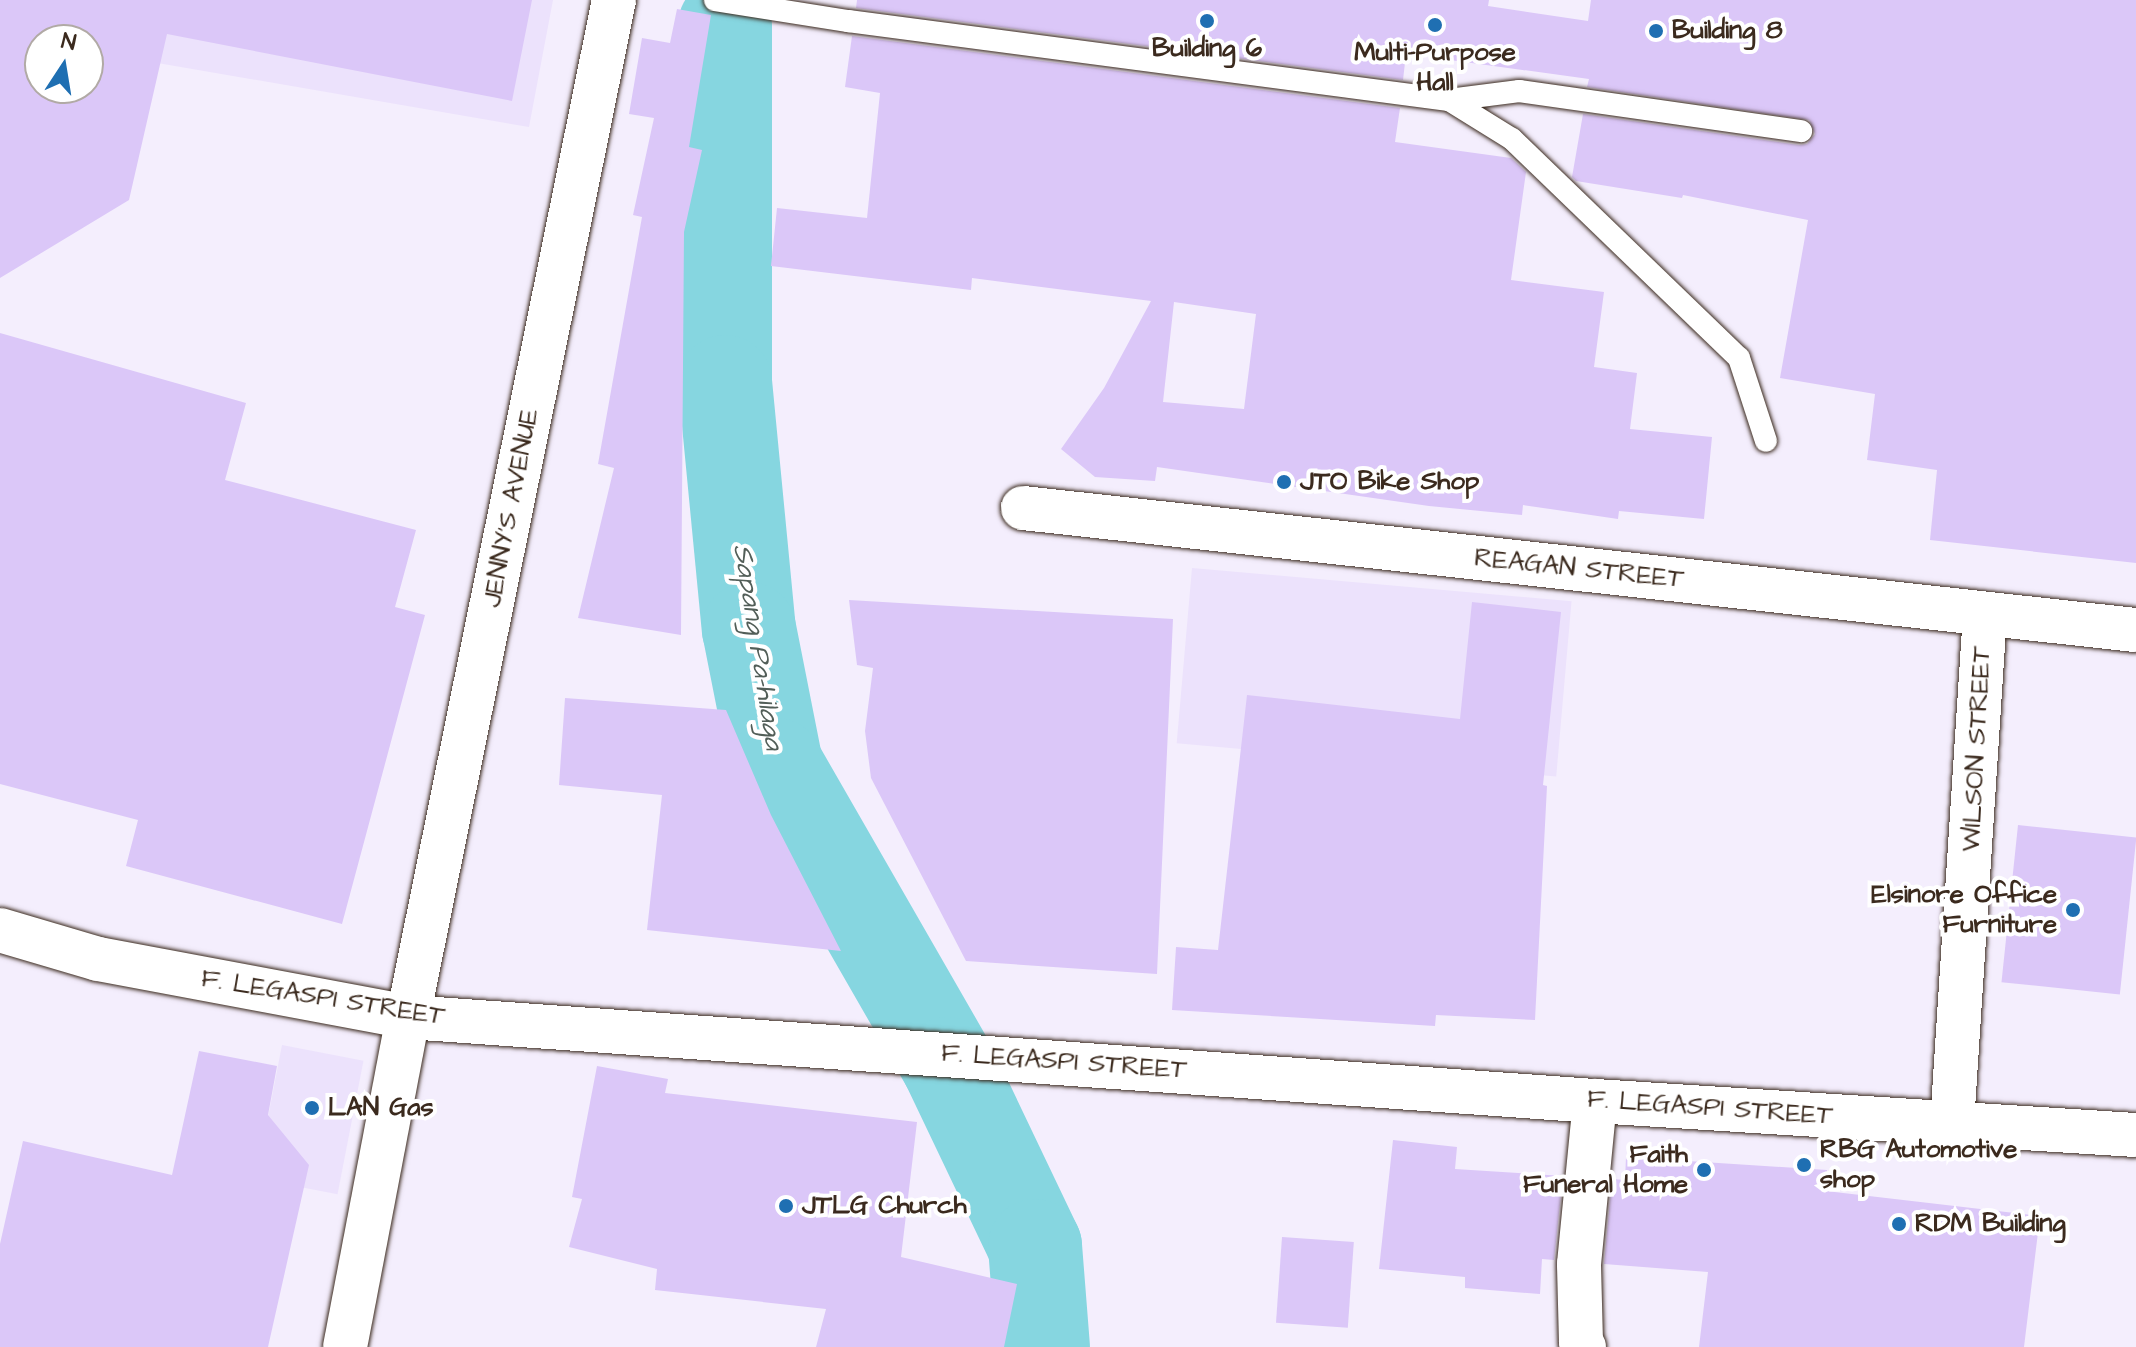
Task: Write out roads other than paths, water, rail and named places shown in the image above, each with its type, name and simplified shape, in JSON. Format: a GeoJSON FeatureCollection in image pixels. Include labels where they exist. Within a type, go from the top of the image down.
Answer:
{"type":"FeatureCollection","features":[{"type":"Feature","properties":{"kind":"street","name":"JENNY'S AVENUE"},"geometry":{"type":"LineString","coordinates":[[345,1347],[408,1017],[614,0]]}},
{"type":"Feature","properties":{"kind":"street","name":"REAGAN STREET"},"geometry":{"type":"LineString","coordinates":[[1023,508],[2136,630]]}},
{"type":"Feature","properties":{"kind":"street","name":"WILSON STREET"},"geometry":{"type":"LineString","coordinates":[[1952,1124],[1985,614]]}},
{"type":"Feature","properties":{"kind":"street","name":"F. LEGASPI STREET"},"geometry":{"type":"LineString","coordinates":[[0,930],[98,959],[408,1017],[1014,1057],[1595,1101],[2136,1135]]}},
{"type":"Feature","properties":{"kind":"street"},"geometry":{"type":"LineString","coordinates":[[1584,1347],[1581,1342],[1579,1264],[1595,1101]]}},
{"type":"Feature","properties":{"kind":"lane"},"geometry":{"type":"LineString","coordinates":[[715,0],[848,21],[1449,100],[1519,91],[1801,131]]}},
{"type":"Feature","properties":{"kind":"lane"},"geometry":{"type":"LineString","coordinates":[[1449,100],[1512,139],[1739,358],[1766,441]]}},
{"type":"Feature","properties":{"kind":"waterway","name":"Sapang Pa-hilaga"},"geometry":{"type":"LineString","coordinates":[[725,25],[725,382],[749,629],[776,765],[948,1064],[1035,1246],[1043,1347]]}},
{"type":"Feature","properties":{"kind":"place","name":"Building 6"},"geometry":{"type":"Point","coordinates":[1207,21]}},
{"type":"Feature","properties":{"kind":"place","name":"Multi-Purpose Hall"},"geometry":{"type":"Point","coordinates":[1435,25]}},
{"type":"Feature","properties":{"kind":"place","name":"Building 8"},"geometry":{"type":"Point","coordinates":[1656,31]}},
{"type":"Feature","properties":{"kind":"place","name":"JTO Bike Shop"},"geometry":{"type":"Point","coordinates":[1284,482]}},
{"type":"Feature","properties":{"kind":"place","name":"Elsinore Office Furniture"},"geometry":{"type":"Point","coordinates":[2073,910]}},
{"type":"Feature","properties":{"kind":"place","name":"LAN Gas"},"geometry":{"type":"Point","coordinates":[312,1108]}},
{"type":"Feature","properties":{"kind":"place","name":"RBG Automotive shop"},"geometry":{"type":"Point","coordinates":[1804,1165]}},
{"type":"Feature","properties":{"kind":"place","name":"Faith Funeral Home"},"geometry":{"type":"Point","coordinates":[1704,1170]}},
{"type":"Feature","properties":{"kind":"place","name":"JTLG Church"},"geometry":{"type":"Point","coordinates":[786,1206]}},
{"type":"Feature","properties":{"kind":"place","name":"RDM Building"},"geometry":{"type":"Point","coordinates":[1899,1224]}}]}
